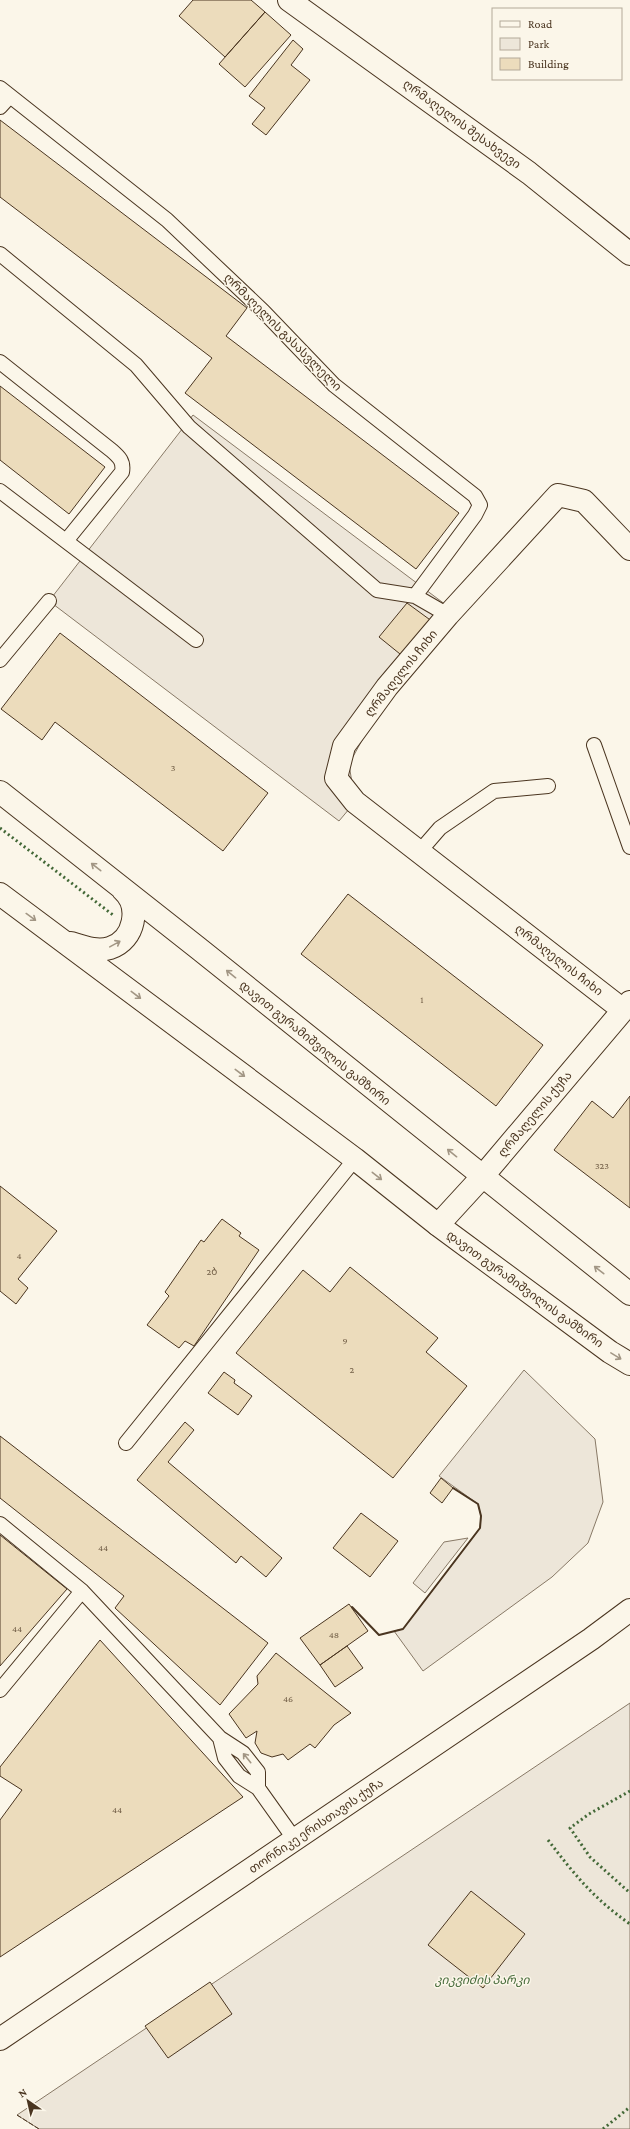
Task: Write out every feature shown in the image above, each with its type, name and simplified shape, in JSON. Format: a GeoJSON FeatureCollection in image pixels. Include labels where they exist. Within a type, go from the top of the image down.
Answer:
{"type":"FeatureCollection","features":[{"type":"Feature","properties":{"kind":"main road","name":"ღრმაღელის შესახვევი"},"geometry":{"type":"LineString","coordinates":[[290,0],[529,173],[630,254]]}},
{"type":"Feature","properties":{"kind":"main road","name":"ღრმაღელის ჩიხი"},"geometry":{"type":"LineString","coordinates":[[627,1006],[355,802],[336,778],[344,746],[387,687],[448,615],[558,495],[584,501],[630,549]]}},
{"type":"Feature","properties":{"kind":"main road","name":"დავით გურამიშვილის გამზირი"},"geometry":{"type":"LineString","coordinates":[[0,792],[630,1294]]}},
{"type":"Feature","properties":{"kind":"main road"},"geometry":{"type":"LineString","coordinates":[[64,941],[95,950],[111,948],[124,939],[132,925],[134,910],[128,894],[117,884]]}},
{"type":"Feature","properties":{"kind":"main road","name":"დავით გურამიშვილის გამზირი"},"geometry":{"type":"LineString","coordinates":[[0,894],[355,1159],[438,1225],[603,1347],[630,1364]]}},
{"type":"Feature","properties":{"kind":"main road","name":"ღრმაღელის ქუჩა"},"geometry":{"type":"LineString","coordinates":[[438,1225],[482,1177],[627,1006]]}},
{"type":"Feature","properties":{"kind":"main road","name":"თორნიკე ერისთავის ქუჩა"},"geometry":{"type":"LineString","coordinates":[[0,2039],[591,1639],[630,1610]]}},
{"type":"Feature","properties":{"kind":"lane"},"geometry":{"type":"LineString","coordinates":[[0,107],[5,92]]}},
{"type":"Feature","properties":{"kind":"lane","name":"ღრმაღელის გასასვლელი"},"geometry":{"type":"LineString","coordinates":[[5,92],[168,220],[263,311],[334,385],[475,496],[480,504],[475,514],[415,596]]}},
{"type":"Feature","properties":{"kind":"lane"},"geometry":{"type":"LineString","coordinates":[[0,254],[136,365],[189,427],[377,590],[415,596],[448,615]]}},
{"type":"Feature","properties":{"kind":"lane"},"geometry":{"type":"LineString","coordinates":[[0,362],[111,450],[120,458],[123,465],[122,472],[66,541]]}},
{"type":"Feature","properties":{"kind":"lane"},"geometry":{"type":"LineString","coordinates":[[0,491],[196,640]]}},
{"type":"Feature","properties":{"kind":"lane"},"geometry":{"type":"LineString","coordinates":[[0,660],[49,601]]}},
{"type":"Feature","properties":{"kind":"lane"},"geometry":{"type":"LineString","coordinates":[[594,744],[630,847]]}},
{"type":"Feature","properties":{"kind":"lane"},"geometry":{"type":"LineString","coordinates":[[420,851],[440,828],[494,791],[548,786]]}},
{"type":"Feature","properties":{"kind":"lane"},"geometry":{"type":"LineString","coordinates":[[126,1443],[355,1159]]}},
{"type":"Feature","properties":{"kind":"lane"},"geometry":{"type":"LineString","coordinates":[[0,1524],[82,1591],[220,1738],[243,1753],[258,1772],[258,1788],[295,1840]]}},
{"type":"Feature","properties":{"kind":"lane"},"geometry":{"type":"LineString","coordinates":[[0,1690],[82,1591]]}},
{"type":"Feature","properties":{"kind":"green space"},"geometry":{"type":"Polygon","coordinates":[[[193,415],[454,611],[366,733],[349,764],[355,802],[339,821],[49,601],[193,415]]]}},
{"type":"Feature","properties":{"kind":"green space"},"geometry":{"type":"Polygon","coordinates":[[[524,1370],[595,1439],[603,1502],[588,1543],[552,1577],[423,1671],[394,1631],[403,1629],[480,1528],[481,1516],[478,1504],[439,1476],[524,1370]]]}},
{"type":"Feature","properties":{"kind":"green space"},"geometry":{"type":"Polygon","coordinates":[[[468,1538],[425,1593],[413,1583],[444,1542],[468,1538]]]}},
{"type":"Feature","properties":{"kind":"green space","name":"კიკვიძის პარკი"},"geometry":{"type":"Polygon","coordinates":[[[630,1703],[630,2129],[39,2129],[17,2115],[630,1703]]]}},
{"type":"Feature","properties":{"kind":"building"},"geometry":{"type":"Polygon","coordinates":[[[193,0],[251,0],[265,12],[225,57],[179,16],[193,0]]]}},
{"type":"Feature","properties":{"kind":"building"},"geometry":{"type":"Polygon","coordinates":[[[265,12],[291,35],[245,87],[219,64],[265,12]]]}},
{"type":"Feature","properties":{"kind":"building"},"geometry":{"type":"Polygon","coordinates":[[[293,40],[303,49],[291,65],[310,80],[266,135],[252,124],[265,108],[249,96],[293,40]]]}},
{"type":"Feature","properties":{"kind":"building"},"geometry":{"type":"Polygon","coordinates":[[[0,120],[247,308],[226,336],[459,513],[416,569],[185,393],[212,358],[0,197],[0,120]]]}},
{"type":"Feature","properties":{"kind":"building"},"geometry":{"type":"Polygon","coordinates":[[[0,386],[105,467],[69,514],[0,460],[0,386]]]}},
{"type":"Feature","properties":{"kind":"building"},"geometry":{"type":"Polygon","coordinates":[[[407,603],[433,622],[405,658],[379,637],[407,603]]]}},
{"type":"Feature","properties":{"kind":"building"},"geometry":{"type":"Polygon","coordinates":[[[60,633],[268,793],[223,851],[55,722],[42,740],[1,709],[60,633]]]}},
{"type":"Feature","properties":{"kind":"building"},"geometry":{"type":"Polygon","coordinates":[[[348,894],[543,1045],[496,1106],[301,954],[348,894]]]}},
{"type":"Feature","properties":{"kind":"building"},"geometry":{"type":"Polygon","coordinates":[[[630,1096],[630,1208],[554,1150],[592,1101],[613,1118],[630,1096]]]}},
{"type":"Feature","properties":{"kind":"building"},"geometry":{"type":"Polygon","coordinates":[[[0,1186],[57,1231],[18,1279],[28,1288],[16,1304],[0,1291],[0,1186]]]}},
{"type":"Feature","properties":{"kind":"building"},"geometry":{"type":"Polygon","coordinates":[[[222,1219],[241,1233],[239,1236],[259,1250],[194,1346],[185,1341],[179,1348],[147,1325],[169,1296],[165,1292],[201,1240],[204,1242],[222,1219]]]}},
{"type":"Feature","properties":{"kind":"building"},"geometry":{"type":"Polygon","coordinates":[[[350,1267],[438,1338],[426,1352],[467,1386],[393,1478],[236,1353],[303,1270],[330,1292],[350,1267]]]}},
{"type":"Feature","properties":{"kind":"building"},"geometry":{"type":"Polygon","coordinates":[[[224,1372],[235,1380],[234,1383],[252,1396],[238,1415],[208,1393],[224,1372]]]}},
{"type":"Feature","properties":{"kind":"building"},"geometry":{"type":"Polygon","coordinates":[[[185,1422],[194,1430],[168,1462],[282,1558],[266,1577],[241,1556],[236,1563],[137,1480],[185,1422]]]}},
{"type":"Feature","properties":{"kind":"building"},"geometry":{"type":"Polygon","coordinates":[[[0,1436],[268,1643],[220,1705],[115,1608],[124,1596],[0,1498],[0,1436]]]}},
{"type":"Feature","properties":{"kind":"building"},"geometry":{"type":"Polygon","coordinates":[[[441,1478],[453,1488],[442,1503],[430,1493],[441,1478]]]}},
{"type":"Feature","properties":{"kind":"building"},"geometry":{"type":"Polygon","coordinates":[[[361,1513],[398,1541],[370,1577],[333,1548],[361,1513]]]}},
{"type":"Feature","properties":{"kind":"building"},"geometry":{"type":"Polygon","coordinates":[[[0,1535],[67,1589],[0,1666],[0,1535]]]}},
{"type":"Feature","properties":{"kind":"building"},"geometry":{"type":"Polygon","coordinates":[[[349,1604],[368,1631],[320,1665],[300,1638],[349,1604]]]}},
{"type":"Feature","properties":{"kind":"building"},"geometry":{"type":"Polygon","coordinates":[[[100,1640],[243,1797],[0,1957],[0,1820],[22,1790],[0,1776],[0,1767],[100,1640]]]}},
{"type":"Feature","properties":{"kind":"building"},"geometry":{"type":"Polygon","coordinates":[[[347,1646],[363,1668],[335,1687],[320,1665],[347,1646]]]}},
{"type":"Feature","properties":{"kind":"building"},"geometry":{"type":"Polygon","coordinates":[[[276,1653],[351,1713],[334,1725],[315,1748],[310,1744],[288,1760],[283,1754],[272,1757],[261,1753],[255,1743],[257,1731],[246,1738],[229,1714],[258,1684],[257,1676],[276,1653]]]}},
{"type":"Feature","properties":{"kind":"building"},"geometry":{"type":"Polygon","coordinates":[[[471,1891],[525,1934],[483,1988],[428,1945],[471,1891]]]}},
{"type":"Feature","properties":{"kind":"building"},"geometry":{"type":"Polygon","coordinates":[[[210,1982],[232,2014],[168,2058],[145,2026],[210,1982]]]}},
{"type":"Feature","properties":{"kind":"hedge"},"geometry":{"type":"LineString","coordinates":[[0,828],[113,915]]}},
{"type":"Feature","properties":{"kind":"hedge"},"geometry":{"type":"LineString","coordinates":[[630,1791],[589,1814],[570,1828],[590,1857],[630,1893]]}},
{"type":"Feature","properties":{"kind":"hedge"},"geometry":{"type":"LineString","coordinates":[[548,1840],[585,1885],[605,1905],[630,1924]]}},
{"type":"Feature","properties":{"kind":"hedge"},"geometry":{"type":"LineString","coordinates":[[603,2129],[630,2107]]}},
{"type":"Feature","properties":{"kind":"fence"},"geometry":{"type":"LineString","coordinates":[[17,2115],[39,2129]]}},
{"type":"Feature","properties":{"kind":"wall"},"geometry":{"type":"LineString","coordinates":[[352,1607],[379,1635],[403,1629],[480,1528],[481,1516],[478,1504],[453,1488]]}}]}
